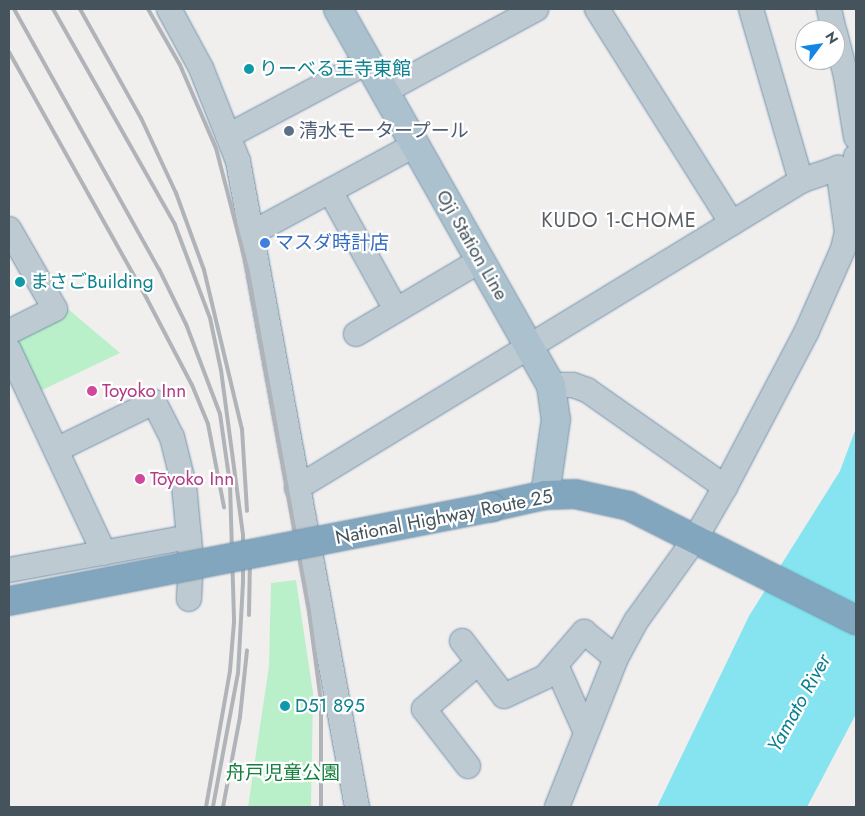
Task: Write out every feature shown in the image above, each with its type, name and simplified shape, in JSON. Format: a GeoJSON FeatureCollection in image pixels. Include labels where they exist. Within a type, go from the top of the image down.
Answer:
{"type":"FeatureCollection","features":[{"type":"Feature","properties":{"kind":"highway","name":"National Highway Route 25"},"geometry":{"type":"LineString","coordinates":[[9,601],[545,495],[575,494],[610,500],[628,506],[856,620]]}},
{"type":"Feature","properties":{"kind":"main road","name":"Oji Station Line"},"geometry":{"type":"LineString","coordinates":[[338,9],[551,385],[556,419],[545,495]]}},
{"type":"Feature","properties":{"kind":"street"},"geometry":{"type":"LineString","coordinates":[[169,9],[202,68],[238,161],[356,807]]}},
{"type":"Feature","properties":{"kind":"street"},"geometry":{"type":"LineString","coordinates":[[385,91],[536,9]]}},
{"type":"Feature","properties":{"kind":"street"},"geometry":{"type":"LineString","coordinates":[[597,9],[732,223]]}},
{"type":"Feature","properties":{"kind":"street"},"geometry":{"type":"LineString","coordinates":[[751,9],[801,181]]}},
{"type":"Feature","properties":{"kind":"street"},"geometry":{"type":"LineString","coordinates":[[228,136],[368,62]]}},
{"type":"Feature","properties":{"kind":"street"},"geometry":{"type":"LineString","coordinates":[[844,70],[856,137]]}},
{"type":"Feature","properties":{"kind":"street"},"geometry":{"type":"LineString","coordinates":[[252,233],[415,145]]}},
{"type":"Feature","properties":{"kind":"street"},"geometry":{"type":"LineString","coordinates":[[556,807],[585,730],[616,658],[636,621],[701,542],[725,487],[806,333],[842,249],[847,232],[856,156]]}},
{"type":"Feature","properties":{"kind":"street"},"geometry":{"type":"LineString","coordinates":[[297,488],[801,181],[838,168],[847,232]]}},
{"type":"Feature","properties":{"kind":"street"},"geometry":{"type":"LineString","coordinates":[[330,191],[396,310]]}},
{"type":"Feature","properties":{"kind":"street"},"geometry":{"type":"LineString","coordinates":[[9,229],[54,309],[9,332]]}},
{"type":"Feature","properties":{"kind":"street"},"geometry":{"type":"LineString","coordinates":[[356,334],[481,260]]}},
{"type":"Feature","properties":{"kind":"street"},"geometry":{"type":"LineString","coordinates":[[9,350],[104,553]]}},
{"type":"Feature","properties":{"kind":"street"},"geometry":{"type":"LineString","coordinates":[[551,385],[573,385],[587,390],[725,487]]}},
{"type":"Feature","properties":{"kind":"street"},"geometry":{"type":"LineString","coordinates":[[56,450],[154,402],[176,449],[184,485],[189,537],[189,599]]}},
{"type":"Feature","properties":{"kind":"street"},"geometry":{"type":"LineString","coordinates":[[9,570],[189,537]]}},
{"type":"Feature","properties":{"kind":"street"},"geometry":{"type":"LineString","coordinates":[[462,641],[504,696],[545,677],[584,632],[616,658]]}},
{"type":"Feature","properties":{"kind":"street"},"geometry":{"type":"LineString","coordinates":[[468,766],[424,709],[478,663]]}},
{"type":"Feature","properties":{"kind":"street"},"geometry":{"type":"LineString","coordinates":[[556,665],[585,730]]}},
{"type":"Feature","properties":{"kind":"green space"},"geometry":{"type":"Polygon","coordinates":[[[68,309],[120,353],[38,392],[15,343],[17,334],[68,309]]]}},
{"type":"Feature","properties":{"kind":"green space","name":"舟戸児童公園"},"geometry":{"type":"Polygon","coordinates":[[[296,580],[313,693],[311,807],[248,807],[269,666],[271,583],[296,580]]]}},
{"type":"Feature","properties":{"kind":"water","name":"Yamato River"},"geometry":{"type":"Polygon","coordinates":[[[856,428],[856,714],[807,807],[657,807],[749,616],[840,471],[856,428]]]}},
{"type":"Feature","properties":{"kind":"railway"},"geometry":{"type":"LineString","coordinates":[[14,9],[159,269],[186,324],[220,414],[230,484],[234,622],[230,671],[206,807]]}},
{"type":"Feature","properties":{"kind":"railway"},"geometry":{"type":"LineString","coordinates":[[53,9],[175,225],[210,318],[221,370],[243,534],[243,582],[238,673],[213,807]]}},
{"type":"Feature","properties":{"kind":"railway"},"geometry":{"type":"LineString","coordinates":[[80,9],[141,118],[176,193],[204,270],[242,429],[247,511]]}},
{"type":"Feature","properties":{"kind":"railway"},"geometry":{"type":"LineString","coordinates":[[148,9],[180,65],[216,148],[248,272],[308,604],[321,701],[321,807]]}},
{"type":"Feature","properties":{"kind":"railway"},"geometry":{"type":"LineString","coordinates":[[9,52],[147,299],[192,385],[208,424],[224,507]]}},
{"type":"Feature","properties":{"kind":"railway"},"geometry":{"type":"LineString","coordinates":[[249,615],[250,558]]}},
{"type":"Feature","properties":{"kind":"railway"},"geometry":{"type":"LineString","coordinates":[[223,807],[240,717],[247,650]]}},
{"type":"Feature","properties":{"kind":"place","name":"りーべる王寺東館"},"geometry":{"type":"Point","coordinates":[249,69]}},
{"type":"Feature","properties":{"kind":"place","name":"清水モータープール"},"geometry":{"type":"Point","coordinates":[289,131]}},
{"type":"Feature","properties":{"kind":"place","name":"マスダ時計店"},"geometry":{"type":"Point","coordinates":[265,243]}},
{"type":"Feature","properties":{"kind":"place","name":"まさごBuilding"},"geometry":{"type":"Point","coordinates":[20,282]}},
{"type":"Feature","properties":{"kind":"place","name":"Toyoko Inn"},"geometry":{"type":"Point","coordinates":[92,391]}},
{"type":"Feature","properties":{"kind":"place","name":"Tōyoko Inn"},"geometry":{"type":"Point","coordinates":[140,479]}},
{"type":"Feature","properties":{"kind":"place","name":"D51 895"},"geometry":{"type":"Point","coordinates":[285,706]}},
{"type":"Feature","properties":{"kind":"district","name":"KUDO 1-CHOME"},"geometry":{"type":"Point","coordinates":[619,220]}}]}
